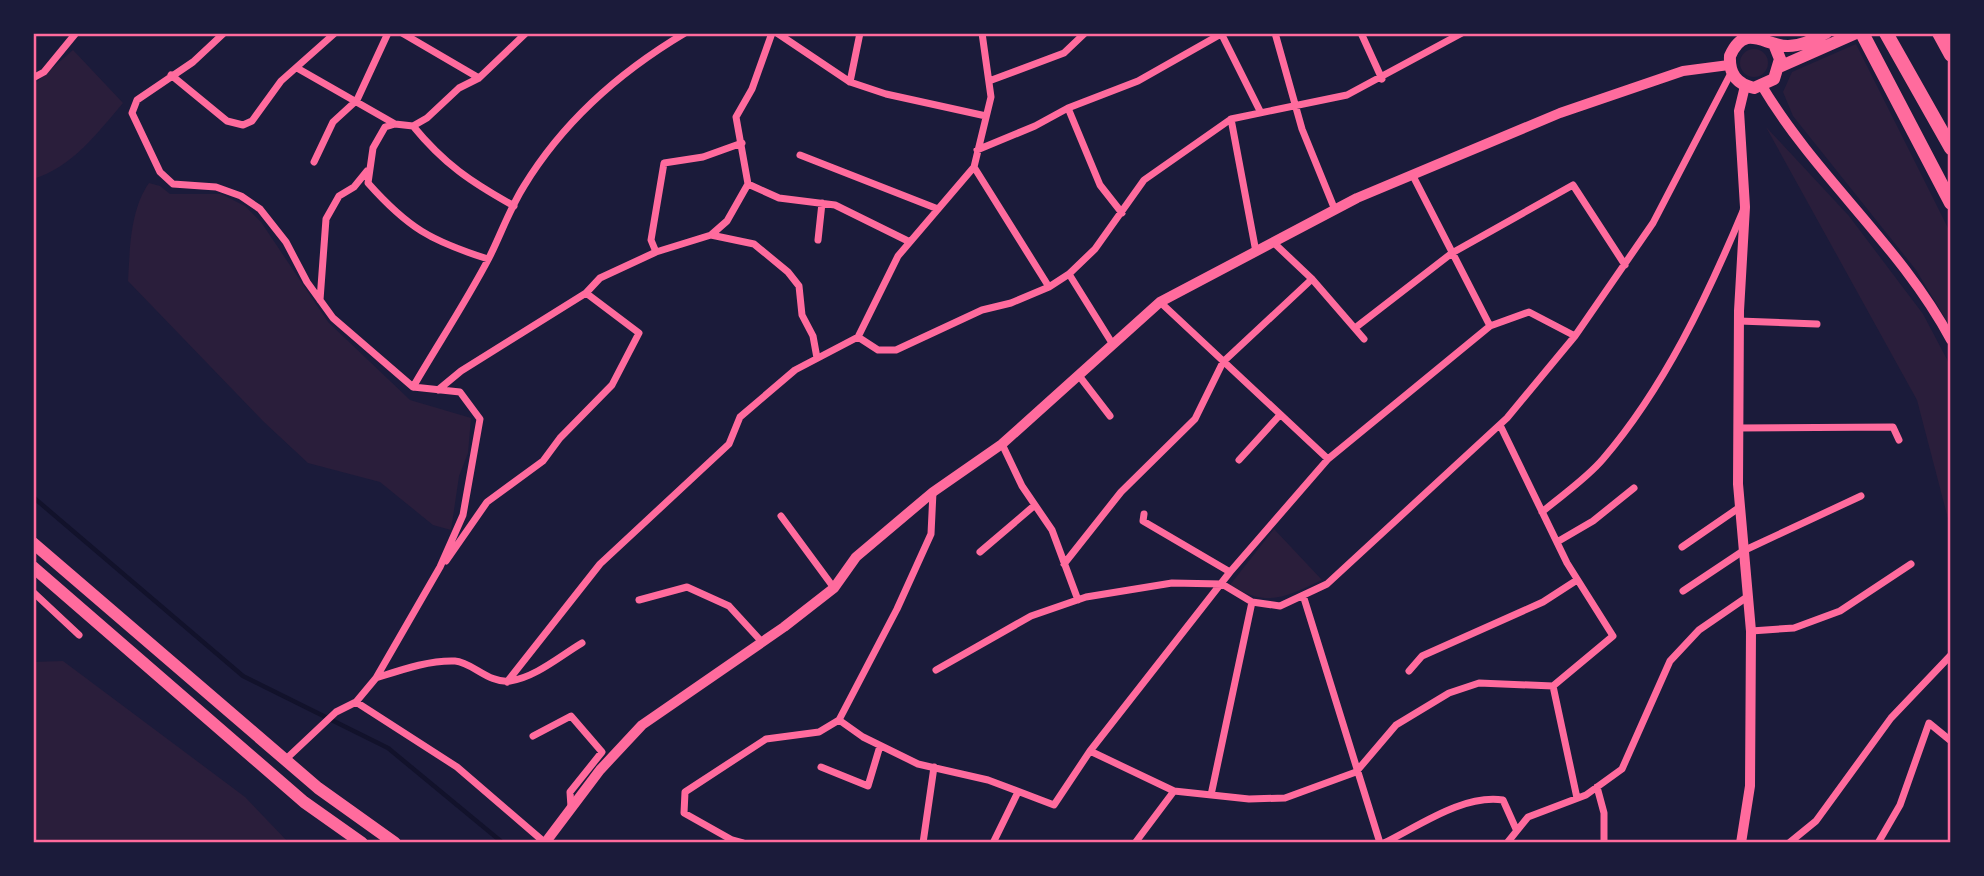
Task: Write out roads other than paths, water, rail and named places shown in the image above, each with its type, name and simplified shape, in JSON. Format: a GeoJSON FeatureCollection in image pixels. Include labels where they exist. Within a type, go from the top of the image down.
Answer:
{"type":"FeatureCollection","features":[{"type":"Feature","properties":{"kind":"highway"},"geometry":{"type":"LineString","coordinates":[[1862,33],[1951,203]]}},
{"type":"Feature","properties":{"kind":"highway"},"geometry":{"type":"LineString","coordinates":[[1886,33],[1951,148]]}},
{"type":"Feature","properties":{"kind":"main road"},"geometry":{"type":"LineString","coordinates":[[1731,33],[1734,48],[1730,69],[1745,86],[1762,86],[1774,79],[1780,67],[1856,33]]}},
{"type":"Feature","properties":{"kind":"main road"},"geometry":{"type":"LineString","coordinates":[[1734,48],[1748,38],[1767,39],[1789,46],[1808,42],[1826,33]]}},
{"type":"Feature","properties":{"kind":"main road"},"geometry":{"type":"LineString","coordinates":[[1767,39],[1780,67]]}},
{"type":"Feature","properties":{"kind":"main road"},"geometry":{"type":"LineString","coordinates":[[1762,86],[1779,115],[1895,253],[1951,340]]}},
{"type":"Feature","properties":{"kind":"main road"},"geometry":{"type":"LineString","coordinates":[[33,543],[285,761],[395,843]]}},
{"type":"Feature","properties":{"kind":"main road"},"geometry":{"type":"LineString","coordinates":[[33,567],[304,802],[362,843]]}},
{"type":"Feature","properties":{"kind":"street"},"geometry":{"type":"LineString","coordinates":[[33,78],[44,72],[76,33]]}},
{"type":"Feature","properties":{"kind":"street"},"geometry":{"type":"LineString","coordinates":[[224,33],[192,62],[137,100],[132,113],[160,172],[173,184],[216,187],[241,196],[260,209],[286,242],[320,301],[333,318],[413,387],[460,392],[480,419],[463,515],[440,567],[376,678],[356,702],[336,712],[285,761]]}},
{"type":"Feature","properties":{"kind":"street"},"geometry":{"type":"LineString","coordinates":[[171,75],[227,121],[243,125],[252,121],[281,82],[335,33]]}},
{"type":"Feature","properties":{"kind":"street"},"geometry":{"type":"LineString","coordinates":[[314,162],[333,122],[357,100],[388,33]]}},
{"type":"Feature","properties":{"kind":"street"},"geometry":{"type":"LineString","coordinates":[[402,33],[479,78]]}},
{"type":"Feature","properties":{"kind":"street"},"geometry":{"type":"LineString","coordinates":[[488,259],[428,238],[400,217],[368,183],[368,169],[373,148],[386,127],[395,124],[413,125],[427,118],[459,88],[479,78],[526,33]]}},
{"type":"Feature","properties":{"kind":"street"},"geometry":{"type":"LineString","coordinates":[[413,387],[488,259],[514,206],[544,155],[573,121],[648,55],[685,33]]}},
{"type":"Feature","properties":{"kind":"street"},"geometry":{"type":"LineString","coordinates":[[438,390],[471,364],[586,293],[600,278],[656,253],[711,234],[727,221],[748,184],[736,117],[752,89],[774,33],[850,82],[886,94],[986,116]]}},
{"type":"Feature","properties":{"kind":"street"},"geometry":{"type":"LineString","coordinates":[[850,82],[860,33]]}},
{"type":"Feature","properties":{"kind":"street"},"geometry":{"type":"LineString","coordinates":[[507,682],[600,564],[729,444],[740,417],[795,370],[858,337],[898,256],[974,167],[991,97],[982,33]]}},
{"type":"Feature","properties":{"kind":"street"},"geometry":{"type":"LineString","coordinates":[[989,81],[1064,53],[1085,33]]}},
{"type":"Feature","properties":{"kind":"street"},"geometry":{"type":"LineString","coordinates":[[977,150],[1035,126],[1068,108],[1138,81],[1221,33],[1260,111]]}},
{"type":"Feature","properties":{"kind":"street"},"geometry":{"type":"LineString","coordinates":[[1275,33],[1283,67],[1297,106],[1301,129],[1335,210]]}},
{"type":"Feature","properties":{"kind":"street"},"geometry":{"type":"LineString","coordinates":[[1361,33],[1382,79]]}},
{"type":"Feature","properties":{"kind":"street"},"geometry":{"type":"LineString","coordinates":[[858,337],[878,350],[896,350],[982,310],[1011,303],[1048,287],[1069,274],[1095,249],[1144,180],[1231,120],[1260,111],[1347,95],[1382,79],[1462,33]]}},
{"type":"Feature","properties":{"kind":"street"},"geometry":{"type":"LineString","coordinates":[[297,68],[395,124]]}},
{"type":"Feature","properties":{"kind":"street"},"geometry":{"type":"LineString","coordinates":[[356,702],[457,767],[544,842],[642,726],[761,640],[784,627],[834,588],[856,557],[933,492],[1002,444],[1080,377],[1112,343],[1160,302],[1335,210],[1560,113],[1683,71],[1730,69],[1653,223],[1575,336],[1500,425],[1327,584],[1280,606],[1252,602],[1222,584],[1172,583],[1078,600],[1031,616],[936,670]]}},
{"type":"Feature","properties":{"kind":"street"},"geometry":{"type":"LineString","coordinates":[[1741,843],[1750,786],[1751,631],[1740,507],[1738,428],[1739,321],[1745,207],[1739,111],[1745,86]]}},
{"type":"Feature","properties":{"kind":"street"},"geometry":{"type":"LineString","coordinates":[[1068,108],[1100,185],[1122,213]]}},
{"type":"Feature","properties":{"kind":"street"},"geometry":{"type":"LineString","coordinates":[[1231,120],[1256,252]]}},
{"type":"Feature","properties":{"kind":"street"},"geometry":{"type":"LineString","coordinates":[[413,125],[436,154],[462,176],[514,206]]}},
{"type":"Feature","properties":{"kind":"street"},"geometry":{"type":"LineString","coordinates":[[656,253],[651,240],[664,163],[703,157],[742,144]]}},
{"type":"Feature","properties":{"kind":"street"},"geometry":{"type":"LineString","coordinates":[[800,155],[937,209]]}},
{"type":"Feature","properties":{"kind":"street"},"geometry":{"type":"LineString","coordinates":[[974,167],[1048,287]]}},
{"type":"Feature","properties":{"kind":"street"},"geometry":{"type":"LineString","coordinates":[[320,301],[326,219],[339,196],[354,187],[368,169]]}},
{"type":"Feature","properties":{"kind":"street"},"geometry":{"type":"LineString","coordinates":[[1413,176],[1490,326]]}},
{"type":"Feature","properties":{"kind":"street"},"geometry":{"type":"LineString","coordinates":[[748,184],[779,198],[835,205],[910,242]]}},
{"type":"Feature","properties":{"kind":"street"},"geometry":{"type":"LineString","coordinates":[[1355,328],[1452,253],[1573,185],[1625,265]]}},
{"type":"Feature","properties":{"kind":"street"},"geometry":{"type":"LineString","coordinates":[[818,240],[821,203]]}},
{"type":"Feature","properties":{"kind":"street"},"geometry":{"type":"LineString","coordinates":[[1542,512],[1602,460],[1641,406],[1681,342],[1719,268],[1745,207]]}},
{"type":"Feature","properties":{"kind":"street"},"geometry":{"type":"LineString","coordinates":[[711,234],[754,244],[788,272],[799,286],[802,315],[813,336],[817,358]]}},
{"type":"Feature","properties":{"kind":"street"},"geometry":{"type":"LineString","coordinates":[[1274,243],[1312,279],[1364,339]]}},
{"type":"Feature","properties":{"kind":"street"},"geometry":{"type":"LineString","coordinates":[[1069,274],[1112,343]]}},
{"type":"Feature","properties":{"kind":"street"},"geometry":{"type":"LineString","coordinates":[[1064,564],[1121,492],[1195,419],[1223,362],[1312,279]]}},
{"type":"Feature","properties":{"kind":"street"},"geometry":{"type":"LineString","coordinates":[[440,567],[460,544],[487,502],[543,461],[560,438],[612,385],[639,333],[586,293]]}},
{"type":"Feature","properties":{"kind":"street"},"geometry":{"type":"LineString","coordinates":[[1160,302],[1328,459]]}},
{"type":"Feature","properties":{"kind":"street"},"geometry":{"type":"LineString","coordinates":[[839,720],[880,746],[918,764],[988,780],[1054,805],[1090,751],[1230,572],[1328,459],[1490,326],[1529,312],[1575,336]]}},
{"type":"Feature","properties":{"kind":"street"},"geometry":{"type":"LineString","coordinates":[[1739,321],[1817,324]]}},
{"type":"Feature","properties":{"kind":"street"},"geometry":{"type":"LineString","coordinates":[[1080,377],[1110,416]]}},
{"type":"Feature","properties":{"kind":"street"},"geometry":{"type":"LineString","coordinates":[[1239,460],[1279,416]]}},
{"type":"Feature","properties":{"kind":"street"},"geometry":{"type":"LineString","coordinates":[[1090,751],[1174,791],[1249,799],[1285,798],[1356,772],[1396,724],[1450,693],[1479,683],[1553,685],[1613,636],[1577,580],[1500,425]]}},
{"type":"Feature","properties":{"kind":"street"},"geometry":{"type":"LineString","coordinates":[[1738,428],[1893,427],[1899,440]]}},
{"type":"Feature","properties":{"kind":"street"},"geometry":{"type":"LineString","coordinates":[[1002,444],[1035,505],[1052,530],[1078,600]]}},
{"type":"Feature","properties":{"kind":"street"},"geometry":{"type":"LineString","coordinates":[[1557,542],[1593,521],[1634,488]]}},
{"type":"Feature","properties":{"kind":"street"},"geometry":{"type":"LineString","coordinates":[[743,843],[732,841],[684,813],[685,792],[766,739],[819,732],[839,720],[897,609],[931,534],[933,492]]}},
{"type":"Feature","properties":{"kind":"street"},"geometry":{"type":"LineString","coordinates":[[1683,591],[1743,551],[1861,496]]}},
{"type":"Feature","properties":{"kind":"street"},"geometry":{"type":"LineString","coordinates":[[980,552],[1035,505]]}},
{"type":"Feature","properties":{"kind":"street"},"geometry":{"type":"LineString","coordinates":[[1682,547],[1740,507]]}},
{"type":"Feature","properties":{"kind":"street"},"geometry":{"type":"LineString","coordinates":[[1144,514],[1143,521],[1230,572]]}},
{"type":"Feature","properties":{"kind":"street"},"geometry":{"type":"LineString","coordinates":[[781,516],[834,588]]}},
{"type":"Feature","properties":{"kind":"street"},"geometry":{"type":"LineString","coordinates":[[1751,631],[1794,628],[1840,611],[1911,564]]}},
{"type":"Feature","properties":{"kind":"street"},"geometry":{"type":"LineString","coordinates":[[1409,671],[1422,656],[1543,602],[1577,580]]}},
{"type":"Feature","properties":{"kind":"street"},"geometry":{"type":"LineString","coordinates":[[639,600],[687,587],[729,606],[761,640]]}},
{"type":"Feature","properties":{"kind":"street"},"geometry":{"type":"LineString","coordinates":[[33,592],[79,635]]}},
{"type":"Feature","properties":{"kind":"street"},"geometry":{"type":"LineString","coordinates":[[1303,595],[1356,772],[1382,843],[1467,803],[1487,797],[1503,800],[1516,829]]}},
{"type":"Feature","properties":{"kind":"street"},"geometry":{"type":"LineString","coordinates":[[1507,843],[1528,817],[1577,798],[1622,769],[1670,661],[1699,630],[1747,597]]}},
{"type":"Feature","properties":{"kind":"street"},"geometry":{"type":"LineString","coordinates":[[1211,795],[1252,602]]}},
{"type":"Feature","properties":{"kind":"street"},"geometry":{"type":"LineString","coordinates":[[376,678],[411,667],[458,661],[479,674],[507,682],[528,675],[582,643]]}},
{"type":"Feature","properties":{"kind":"street"},"geometry":{"type":"LineString","coordinates":[[1789,843],[1816,821],[1861,754],[1951,655]]}},
{"type":"Feature","properties":{"kind":"street"},"geometry":{"type":"LineString","coordinates":[[1553,685],[1577,798]]}},
{"type":"Feature","properties":{"kind":"street"},"geometry":{"type":"LineString","coordinates":[[533,736],[571,716],[602,752],[570,792],[571,807]]}},
{"type":"Feature","properties":{"kind":"street"},"geometry":{"type":"LineString","coordinates":[[1878,843],[1900,804],[1929,723],[1951,741]]}},
{"type":"Feature","properties":{"kind":"street"},"geometry":{"type":"LineString","coordinates":[[821,767],[868,786],[880,746]]}},
{"type":"Feature","properties":{"kind":"street"},"geometry":{"type":"LineString","coordinates":[[923,843],[934,768]]}},
{"type":"Feature","properties":{"kind":"street"},"geometry":{"type":"LineString","coordinates":[[1597,787],[1604,813],[1604,843]]}},
{"type":"Feature","properties":{"kind":"street"},"geometry":{"type":"LineString","coordinates":[[1135,843],[1174,791]]}},
{"type":"Feature","properties":{"kind":"street"},"geometry":{"type":"LineString","coordinates":[[993,843],[1018,792]]}},
{"type":"Feature","properties":{"kind":"waterway"},"geometry":{"type":"LineString","coordinates":[[33,497],[243,676],[388,748],[503,843]]}}]}
